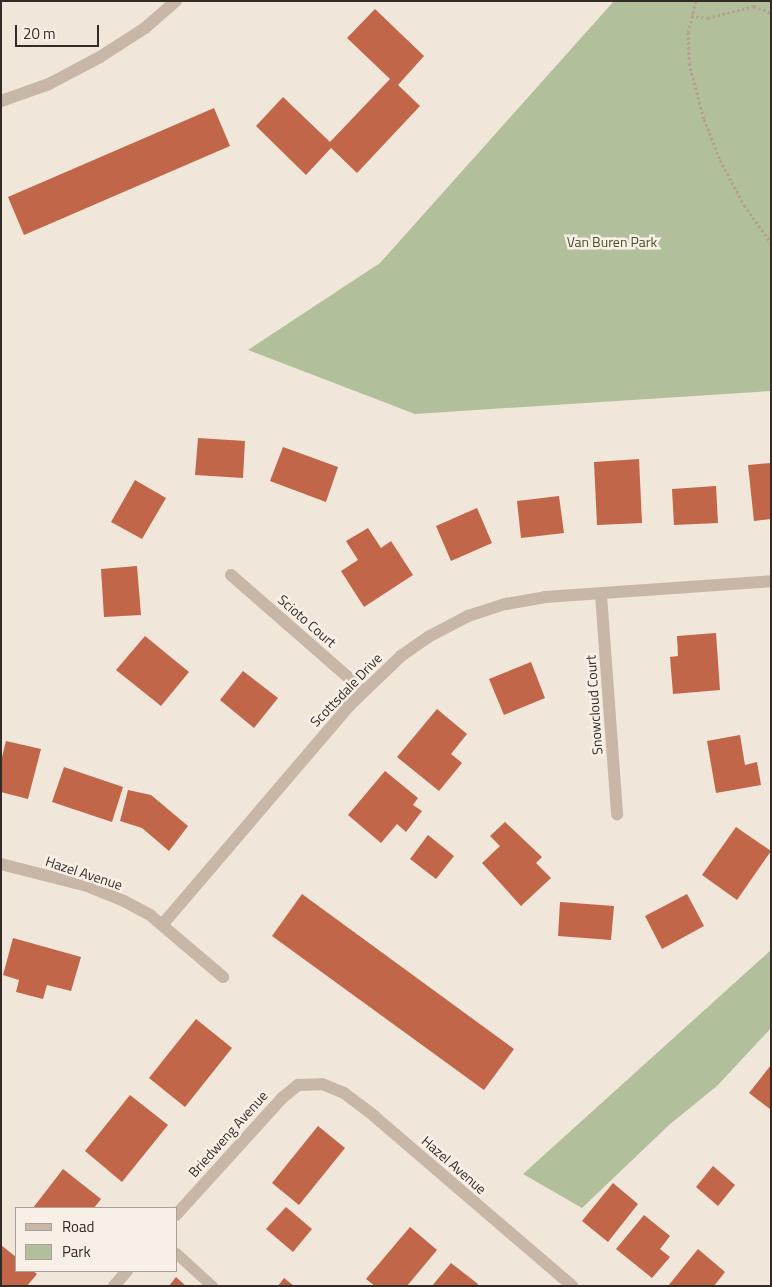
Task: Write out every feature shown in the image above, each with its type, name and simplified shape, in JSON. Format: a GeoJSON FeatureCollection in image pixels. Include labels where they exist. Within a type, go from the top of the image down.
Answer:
{"type":"FeatureCollection","features":[{"type":"Feature","properties":{"kind":"street"},"geometry":{"type":"LineString","coordinates":[[1,101],[49,84],[100,57],[145,28],[176,1]]}},
{"type":"Feature","properties":{"kind":"street","name":"Scioto Court"},"geometry":{"type":"LineString","coordinates":[[231,575],[364,690]]}},
{"type":"Feature","properties":{"kind":"street","name":"Scottsdale Drive"},"geometry":{"type":"LineString","coordinates":[[162,925],[364,690],[400,656],[468,616],[506,604],[545,598],[771,581]]}},
{"type":"Feature","properties":{"kind":"street","name":"Snowcloud Court"},"geometry":{"type":"LineString","coordinates":[[601,594],[617,814]]}},
{"type":"Feature","properties":{"kind":"street","name":"Hazel Avenue"},"geometry":{"type":"LineString","coordinates":[[1,864],[86,886],[124,900],[162,925],[223,977]]}},
{"type":"Feature","properties":{"kind":"street","name":"Hazel Avenue"},"geometry":{"type":"LineString","coordinates":[[308,1083],[322,1084],[344,1093],[374,1116],[572,1286]]}},
{"type":"Feature","properties":{"kind":"street","name":"Briedweng Avenue"},"geometry":{"type":"LineString","coordinates":[[178,1213],[282,1098],[298,1085],[308,1083]]}},
{"type":"Feature","properties":{"kind":"street"},"geometry":{"type":"LineString","coordinates":[[114,1286],[127,1272]]}},
{"type":"Feature","properties":{"kind":"lane"},"geometry":{"type":"LineString","coordinates":[[178,1255],[212,1286]]}},
{"type":"Feature","properties":{"kind":"path"},"geometry":{"type":"LineString","coordinates":[[696,1],[688,32],[689,63],[704,119],[736,190],[771,243]]}},
{"type":"Feature","properties":{"kind":"path"},"geometry":{"type":"LineString","coordinates":[[691,16],[708,18],[754,6],[771,13]]}},
{"type":"Feature","properties":{"kind":"green space","name":"Van Buren Park"},"geometry":{"type":"Polygon","coordinates":[[[614,1],[771,1],[771,391],[415,414],[248,350],[380,263],[614,1]]]}},
{"type":"Feature","properties":{"kind":"green space"},"geometry":{"type":"Polygon","coordinates":[[[771,950],[771,1028],[718,1085],[669,1125],[582,1208],[523,1174],[771,950]]]}},
{"type":"Feature","properties":{"kind":"building"},"geometry":{"type":"Polygon","coordinates":[[[375,9],[424,56],[398,85],[420,106],[357,173],[331,148],[306,175],[256,126],[283,97],[330,142],[390,79],[347,38],[375,9]]]}},
{"type":"Feature","properties":{"kind":"building"},"geometry":{"type":"Polygon","coordinates":[[[214,108],[230,146],[24,235],[8,197],[214,108]]]}},
{"type":"Feature","properties":{"kind":"building"},"geometry":{"type":"Polygon","coordinates":[[[198,438],[245,441],[243,478],[195,475],[198,438]]]}},
{"type":"Feature","properties":{"kind":"building"},"geometry":{"type":"Polygon","coordinates":[[[283,447],[338,467],[326,502],[270,481],[283,447]]]}},
{"type":"Feature","properties":{"kind":"building"},"geometry":{"type":"Polygon","coordinates":[[[639,459],[642,523],[597,525],[594,462],[639,459]]]}},
{"type":"Feature","properties":{"kind":"building"},"geometry":{"type":"Polygon","coordinates":[[[771,463],[771,519],[754,521],[748,465],[771,463]]]}},
{"type":"Feature","properties":{"kind":"building"},"geometry":{"type":"Polygon","coordinates":[[[135,480],[166,498],[142,539],[111,522],[135,480]]]}},
{"type":"Feature","properties":{"kind":"building"},"geometry":{"type":"Polygon","coordinates":[[[716,486],[718,523],[674,525],[672,489],[716,486]]]}},
{"type":"Feature","properties":{"kind":"building"},"geometry":{"type":"Polygon","coordinates":[[[559,496],[564,533],[521,538],[517,501],[559,496]]]}},
{"type":"Feature","properties":{"kind":"building"},"geometry":{"type":"Polygon","coordinates":[[[477,508],[492,543],[451,561],[436,526],[477,508]]]}},
{"type":"Feature","properties":{"kind":"building"},"geometry":{"type":"Polygon","coordinates":[[[368,528],[381,548],[391,541],[413,575],[364,607],[341,571],[358,560],[346,541],[368,528]]]}},
{"type":"Feature","properties":{"kind":"building"},"geometry":{"type":"Polygon","coordinates":[[[137,566],[141,615],[104,617],[101,569],[137,566]]]}},
{"type":"Feature","properties":{"kind":"building"},"geometry":{"type":"Polygon","coordinates":[[[716,633],[720,690],[673,694],[670,657],[678,656],[677,636],[716,633]]]}},
{"type":"Feature","properties":{"kind":"building"},"geometry":{"type":"Polygon","coordinates":[[[145,636],[189,672],[161,706],[116,670],[145,636]]]}},
{"type":"Feature","properties":{"kind":"building"},"geometry":{"type":"Polygon","coordinates":[[[531,662],[545,698],[504,715],[489,679],[531,662]]]}},
{"type":"Feature","properties":{"kind":"building"},"geometry":{"type":"Polygon","coordinates":[[[243,671],[278,698],[254,728],[220,700],[243,671]]]}},
{"type":"Feature","properties":{"kind":"building"},"geometry":{"type":"Polygon","coordinates":[[[437,709],[467,734],[451,754],[462,763],[439,791],[397,757],[437,709]]]}},
{"type":"Feature","properties":{"kind":"building"},"geometry":{"type":"Polygon","coordinates":[[[740,735],[745,765],[757,762],[761,785],[716,793],[707,741],[740,735]]]}},
{"type":"Feature","properties":{"kind":"building"},"geometry":{"type":"Polygon","coordinates":[[[6,741],[41,749],[28,799],[1,792],[1,761],[6,741]]]}},
{"type":"Feature","properties":{"kind":"building"},"geometry":{"type":"Polygon","coordinates":[[[64,767],[123,787],[112,822],[52,802],[64,767]]]}},
{"type":"Feature","properties":{"kind":"building"},"geometry":{"type":"Polygon","coordinates":[[[385,771],[418,798],[413,805],[422,811],[406,832],[397,824],[381,843],[348,815],[385,771]]]}},
{"type":"Feature","properties":{"kind":"building"},"geometry":{"type":"Polygon","coordinates":[[[128,790],[151,795],[188,826],[169,851],[142,828],[120,821],[128,790]]]}},
{"type":"Feature","properties":{"kind":"building"},"geometry":{"type":"Polygon","coordinates":[[[505,822],[542,857],[536,863],[551,878],[521,906],[482,863],[500,846],[490,836],[505,822]]]}},
{"type":"Feature","properties":{"kind":"building"},"geometry":{"type":"Polygon","coordinates":[[[736,827],[771,851],[737,900],[702,875],[736,827]]]}},
{"type":"Feature","properties":{"kind":"building"},"geometry":{"type":"Polygon","coordinates":[[[428,835],[454,856],[436,879],[410,859],[428,835]]]}},
{"type":"Feature","properties":{"kind":"building"},"geometry":{"type":"Polygon","coordinates":[[[302,894],[514,1049],[484,1090],[272,936],[302,894]]]}},
{"type":"Feature","properties":{"kind":"building"},"geometry":{"type":"Polygon","coordinates":[[[687,894],[704,926],[662,949],[645,916],[687,894]]]}},
{"type":"Feature","properties":{"kind":"building"},"geometry":{"type":"Polygon","coordinates":[[[560,902],[614,906],[611,940],[558,936],[560,902]]]}},
{"type":"Feature","properties":{"kind":"building"},"geometry":{"type":"Polygon","coordinates":[[[13,938],[81,957],[71,991],[47,985],[43,999],[16,992],[19,980],[3,975],[13,938]]]}},
{"type":"Feature","properties":{"kind":"building"},"geometry":{"type":"Polygon","coordinates":[[[196,1019],[232,1048],[185,1107],[149,1078],[196,1019]]]}},
{"type":"Feature","properties":{"kind":"building"},"geometry":{"type":"Polygon","coordinates":[[[771,1065],[771,1108],[770,1109],[749,1093],[771,1065]]]}},
{"type":"Feature","properties":{"kind":"building"},"geometry":{"type":"Polygon","coordinates":[[[130,1095],[168,1125],[122,1182],[85,1151],[130,1095]]]}},
{"type":"Feature","properties":{"kind":"building"},"geometry":{"type":"Polygon","coordinates":[[[318,1126],[345,1148],[299,1205],[272,1183],[318,1126]]]}},
{"type":"Feature","properties":{"kind":"building"},"geometry":{"type":"Polygon","coordinates":[[[713,1166],[735,1185],[718,1206],[696,1187],[713,1166]]]}},
{"type":"Feature","properties":{"kind":"building"},"geometry":{"type":"Polygon","coordinates":[[[63,1169],[101,1199],[95,1207],[34,1207],[63,1169]]]}},
{"type":"Feature","properties":{"kind":"building"},"geometry":{"type":"Polygon","coordinates":[[[613,1183],[638,1204],[608,1242],[582,1221],[613,1183]]]}},
{"type":"Feature","properties":{"kind":"building"},"geometry":{"type":"Polygon","coordinates":[[[286,1207],[312,1229],[293,1252],[266,1229],[286,1207]]]}},
{"type":"Feature","properties":{"kind":"building"},"geometry":{"type":"Polygon","coordinates":[[[644,1215],[670,1236],[660,1249],[670,1257],[652,1278],[616,1249],[644,1215]]]}},
{"type":"Feature","properties":{"kind":"building"},"geometry":{"type":"Polygon","coordinates":[[[410,1227],[437,1250],[407,1286],[375,1286],[366,1279],[410,1227]]]}},
{"type":"Feature","properties":{"kind":"building"},"geometry":{"type":"Polygon","coordinates":[[[1,1245],[15,1256],[15,1272],[34,1272],[37,1274],[27,1286],[1,1286],[1,1245]]]}},
{"type":"Feature","properties":{"kind":"building"},"geometry":{"type":"Polygon","coordinates":[[[698,1249],[725,1272],[714,1286],[668,1286],[698,1249]]]}},
{"type":"Feature","properties":{"kind":"building"},"geometry":{"type":"Polygon","coordinates":[[[451,1263],[478,1284],[477,1286],[432,1286],[451,1263]]]}},
{"type":"Feature","properties":{"kind":"building"},"geometry":{"type":"Polygon","coordinates":[[[176,1277],[186,1286],[169,1286],[176,1277]]]}},
{"type":"Feature","properties":{"kind":"building"},"geometry":{"type":"Polygon","coordinates":[[[284,1278],[294,1286],[278,1286],[284,1278]]]}}]}
